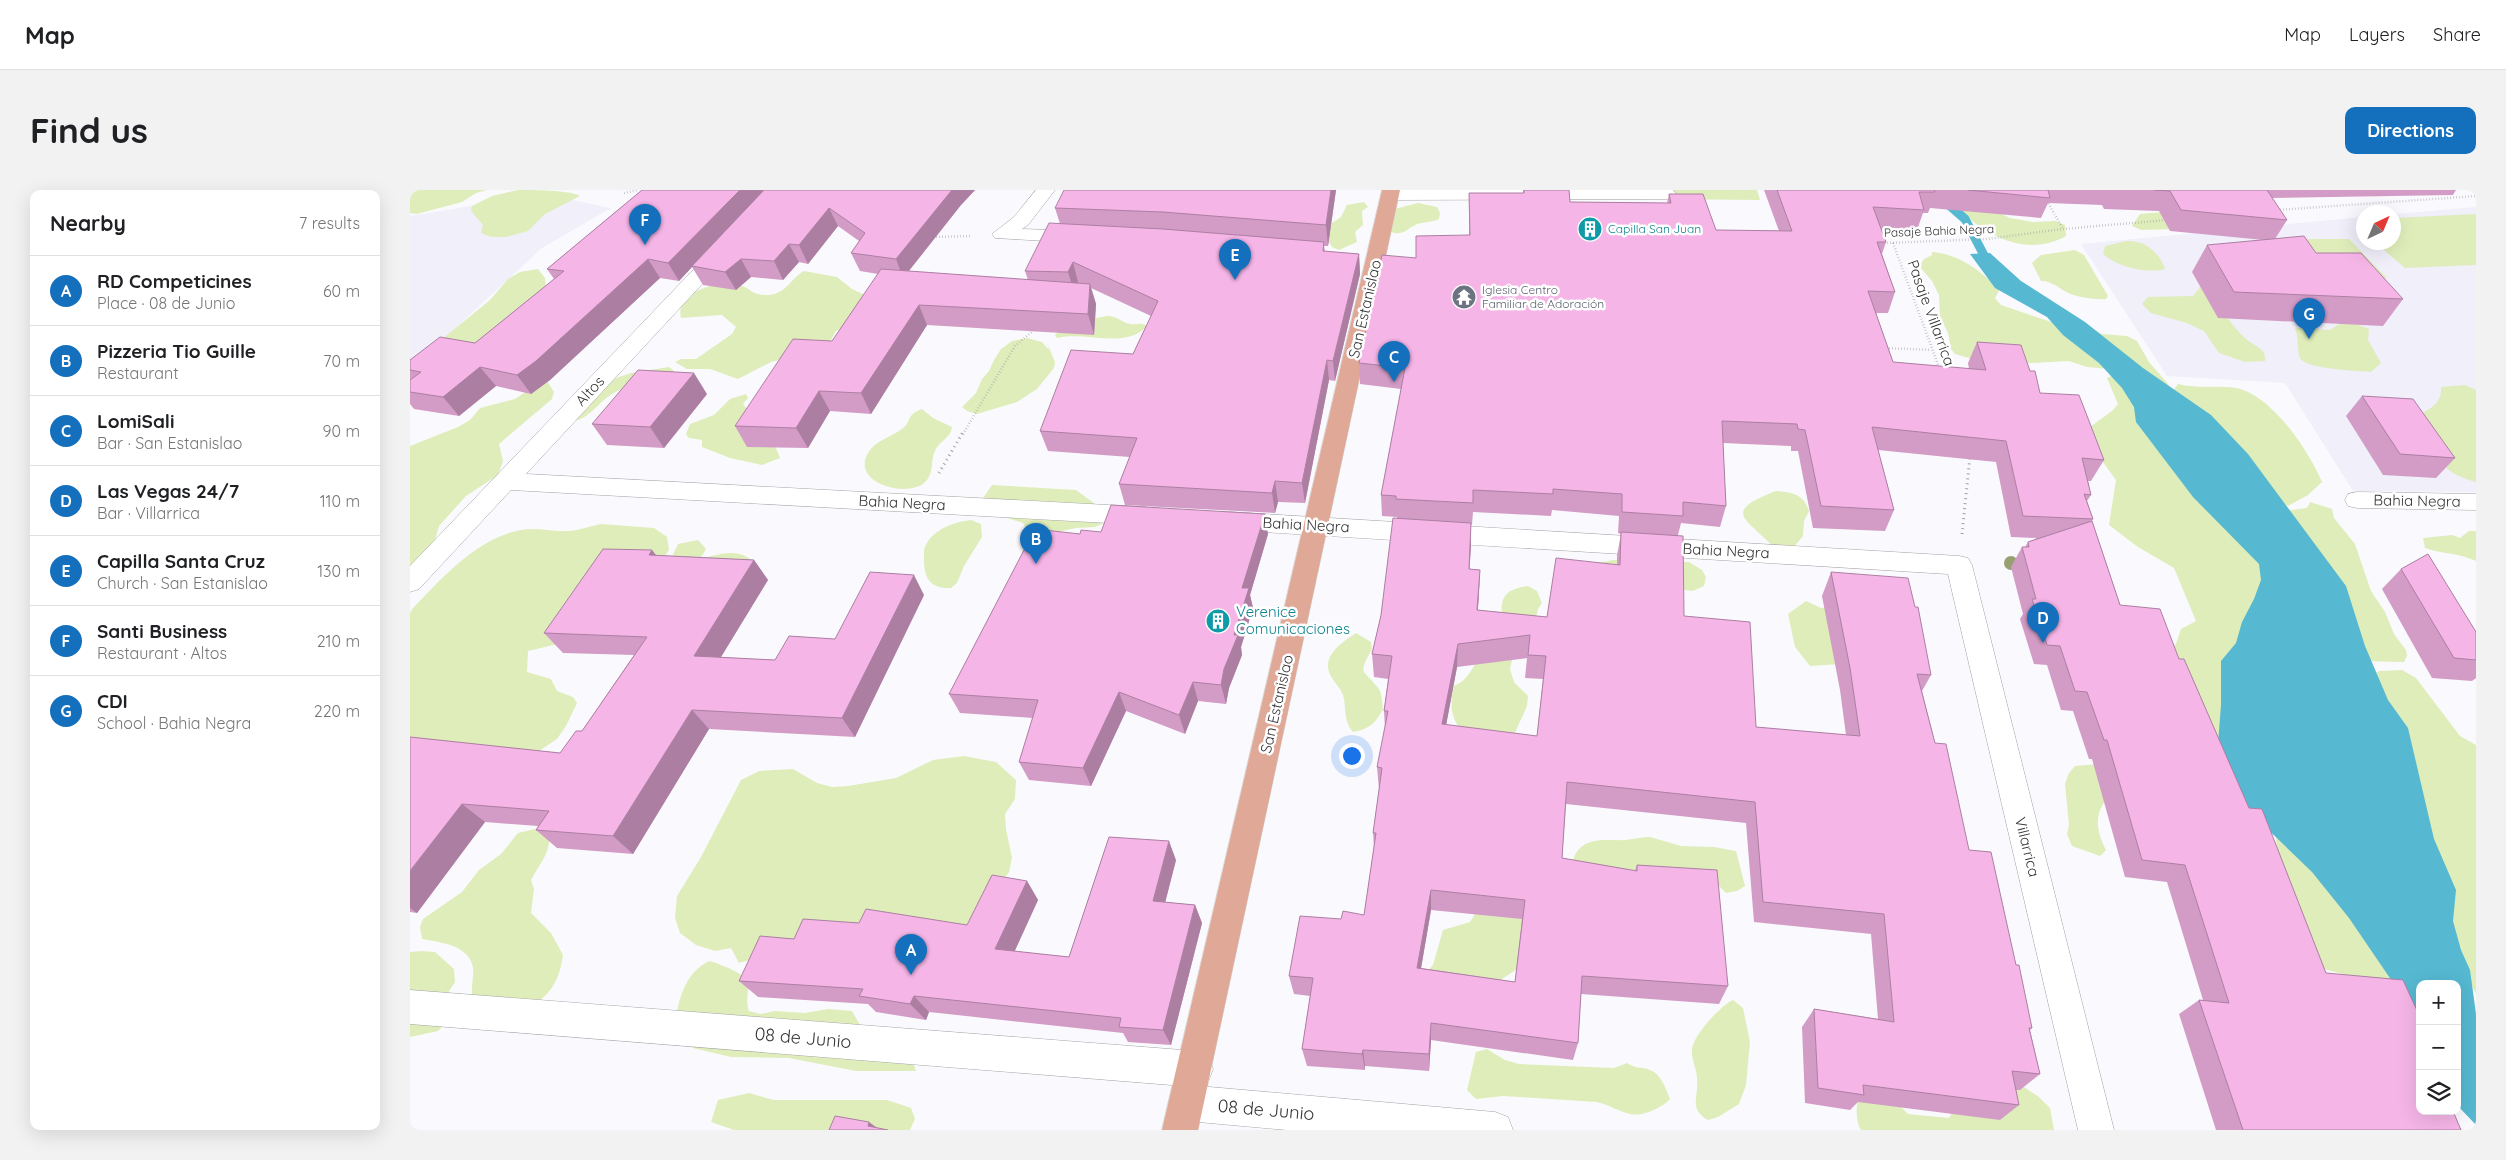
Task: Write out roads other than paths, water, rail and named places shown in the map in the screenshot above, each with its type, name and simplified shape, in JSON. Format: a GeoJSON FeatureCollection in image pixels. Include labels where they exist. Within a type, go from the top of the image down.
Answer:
{"type":"FeatureCollection","features":[{"type":"Feature","properties":{"kind":"main road","name":"San Estanislao"},"geometry":{"type":"LineString","coordinates":[[1188,1101],[1317,526],[1367,258],[1391,192]]}},
{"type":"Feature","properties":{"kind":"street"},"geometry":{"type":"LineString","coordinates":[[1046,190],[1021,221],[1002,234],[1099,238]]}},
{"type":"Feature","properties":{"kind":"street"},"geometry":{"type":"LineString","coordinates":[[1391,192],[1667,194]]}},
{"type":"Feature","properties":{"kind":"street","name":"Altos"},"geometry":{"type":"LineString","coordinates":[[410,582],[740,232]]}},
{"type":"Feature","properties":{"kind":"street","name":"Bahia Negra"},"geometry":{"type":"LineString","coordinates":[[504,481],[1168,518]]}},
{"type":"Feature","properties":{"kind":"street","name":"Bahia Negra"},"geometry":{"type":"LineString","coordinates":[[2357,500],[2476,502]]}},
{"type":"Feature","properties":{"kind":"street","name":"Bahia Negra"},"geometry":{"type":"LineString","coordinates":[[1208,520],[1959,565]]}},
{"type":"Feature","properties":{"kind":"street","name":"Villarrica"},"geometry":{"type":"LineString","coordinates":[[1959,565],[2096,1130]]}},
{"type":"Feature","properties":{"kind":"street","name":"08 de Junio"},"geometry":{"type":"LineString","coordinates":[[410,1007],[1188,1101],[1495,1130]]}},
{"type":"Feature","properties":{"kind":"water"},"geometry":{"type":"Polygon","coordinates":[[[1990,253],[2021,281],[2085,322],[2143,368],[2211,415],[2248,454],[2346,586],[2365,646],[2388,700],[2408,728],[2434,839],[2456,890],[2453,921],[2461,950],[2470,970],[2476,1014],[2476,1125],[2461,1109],[2461,980],[2416,980],[2416,1037],[2396,987],[2349,918],[2312,872],[2257,819],[2222,780],[2218,744],[2221,705],[2221,661],[2236,643],[2242,622],[2254,599],[2261,580],[2259,564],[2193,497],[2136,422],[2134,407],[2122,388],[2099,363],[2063,335],[2047,317],[1995,288],[1970,254],[1990,253]]]}},
{"type":"Feature","properties":{"kind":"waterway"},"geometry":{"type":"LineString","coordinates":[[1932,190],[1965,219],[1987,261],[1993,267]]}},
{"type":"Feature","properties":{"kind":"place","name":"Capilla San Juan"},"geometry":{"type":"Point","coordinates":[1590,229]}},
{"type":"Feature","properties":{"kind":"place","name":"Santi Business"},"geometry":{"type":"Point","coordinates":[645,245]}},
{"type":"Feature","properties":{"kind":"place","name":"Capilla Santa Cruz"},"geometry":{"type":"Point","coordinates":[1235,280]}},
{"type":"Feature","properties":{"kind":"place","name":"Iglesia Centro Familiar de Adoración"},"geometry":{"type":"Point","coordinates":[1464,297]}},
{"type":"Feature","properties":{"kind":"place","name":"CDI"},"geometry":{"type":"Point","coordinates":[2309,339]}},
{"type":"Feature","properties":{"kind":"place","name":"LomiSali"},"geometry":{"type":"Point","coordinates":[1394,382]}},
{"type":"Feature","properties":{"kind":"place","name":"Pizzeria Tio Guille"},"geometry":{"type":"Point","coordinates":[1036,564]}},
{"type":"Feature","properties":{"kind":"place","name":"Verenice Comunicaciones"},"geometry":{"type":"Point","coordinates":[1218,621]}},
{"type":"Feature","properties":{"kind":"place","name":"Las Vegas 24/7"},"geometry":{"type":"Point","coordinates":[2043,643]}},
{"type":"Feature","properties":{"kind":"place","name":"RD Competicines"},"geometry":{"type":"Point","coordinates":[911,975]}}]}
